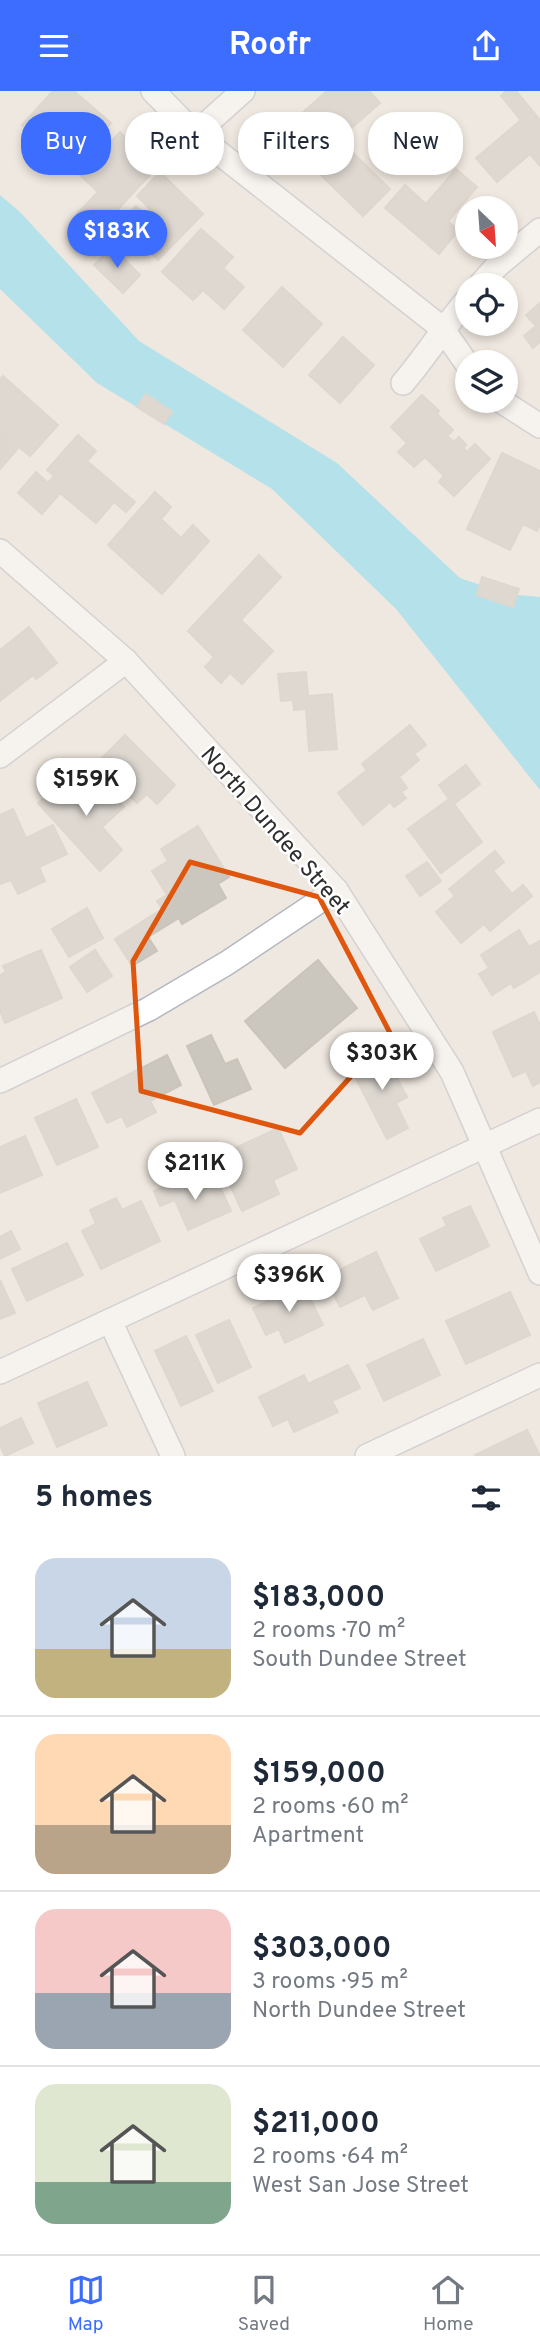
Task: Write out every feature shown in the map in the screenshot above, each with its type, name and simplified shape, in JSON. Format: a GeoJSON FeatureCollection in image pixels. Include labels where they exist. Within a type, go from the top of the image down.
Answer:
{"type":"FeatureCollection","features":[{"type":"Feature","properties":{"kind":"street"},"geometry":{"type":"LineString","coordinates":[[153,91],[174,112]]}},
{"type":"Feature","properties":{"kind":"street"},"geometry":{"type":"LineString","coordinates":[[220,112],[243,91]]}},
{"type":"Feature","properties":{"kind":"street"},"geometry":{"type":"LineString","coordinates":[[224,157],[442,328],[457,350]]}},
{"type":"Feature","properties":{"kind":"street"},"geometry":{"type":"LineString","coordinates":[[491,273],[540,230]]}},
{"type":"Feature","properties":{"kind":"street"},"geometry":{"type":"LineString","coordinates":[[404,383],[425,358],[442,328],[455,313]]}},
{"type":"Feature","properties":{"kind":"street"},"geometry":{"type":"LineString","coordinates":[[518,412],[540,426]]}},
{"type":"Feature","properties":{"kind":"street","name":"North Dundee Street"},"geometry":{"type":"LineString","coordinates":[[0,551],[126,661],[336,890],[452,1072],[540,1273]]}},
{"type":"Feature","properties":{"kind":"street"},"geometry":{"type":"LineString","coordinates":[[0,756],[126,661]]}},
{"type":"Feature","properties":{"kind":"street"},"geometry":{"type":"LineString","coordinates":[[0,1081],[149,1009],[227,963],[336,890]]}},
{"type":"Feature","properties":{"kind":"street"},"geometry":{"type":"LineString","coordinates":[[0,1372],[540,1120]]}},
{"type":"Feature","properties":{"kind":"street"},"geometry":{"type":"LineString","coordinates":[[110,1321],[173,1456]]}},
{"type":"Feature","properties":{"kind":"street"},"geometry":{"type":"LineString","coordinates":[[367,1456],[540,1375]]}},
{"type":"Feature","properties":{"kind":"highlighted area"},"geometry":{"type":"Polygon","coordinates":[[[190,862],[319,897],[390,1033],[300,1133],[141,1091],[133,961],[190,862]]]}},
{"type":"Feature","properties":{"kind":"water"},"geometry":{"type":"Polygon","coordinates":[[[0,195],[21,213],[139,341],[337,463],[460,578],[507,594],[540,597],[540,790],[396,609],[272,489],[97,383],[0,289],[0,195]]]}},
{"type":"Feature","properties":{"kind":"building"},"geometry":{"type":"Polygon","coordinates":[[[53,91],[74,91],[98,112],[34,112],[53,91]]]}},
{"type":"Feature","properties":{"kind":"building"},"geometry":{"type":"Polygon","coordinates":[[[327,91],[369,91],[380,103],[354,126],[354,112],[303,112],[327,91]]]}},
{"type":"Feature","properties":{"kind":"building"},"geometry":{"type":"Polygon","coordinates":[[[506,91],[516,91],[540,120],[540,166],[530,154],[497,182],[476,158],[521,120],[501,96],[506,91]]]}},
{"type":"Feature","properties":{"kind":"building"},"geometry":{"type":"Polygon","coordinates":[[[120,132],[125,137],[125,175],[150,175],[96,233],[77,214],[98,192],[80,175],[111,175],[111,142],[120,132]]]}},
{"type":"Feature","properties":{"kind":"building"},"geometry":{"type":"Polygon","coordinates":[[[354,154],[368,167],[368,175],[376,175],[390,189],[363,216],[321,175],[354,175],[354,154]]]}},
{"type":"Feature","properties":{"kind":"building"},"geometry":{"type":"Polygon","coordinates":[[[157,175],[163,175],[203,214],[158,260],[120,222],[136,206],[152,222],[157,216],[137,196],[157,175]]]}},
{"type":"Feature","properties":{"kind":"building"},"geometry":{"type":"Polygon","coordinates":[[[451,175],[463,175],[477,187],[469,196],[455,196],[455,213],[448,221],[455,228],[455,235],[439,254],[385,208],[405,185],[426,204],[451,175]]]}},
{"type":"Feature","properties":{"kind":"building"},"geometry":{"type":"Polygon","coordinates":[[[201,229],[233,257],[223,268],[244,287],[224,309],[203,290],[193,300],[162,272],[201,229]]]}},
{"type":"Feature","properties":{"kind":"building"},"geometry":{"type":"Polygon","coordinates":[[[112,247],[140,275],[123,293],[94,265],[112,247]]]}},
{"type":"Feature","properties":{"kind":"building"},"geometry":{"type":"Polygon","coordinates":[[[282,287],[322,324],[283,367],[243,330],[282,287]]]}},
{"type":"Feature","properties":{"kind":"building"},"geometry":{"type":"Polygon","coordinates":[[[540,303],[540,342],[533,348],[524,336],[536,326],[526,315],[540,303]]]}},
{"type":"Feature","properties":{"kind":"building"},"geometry":{"type":"Polygon","coordinates":[[[343,337],[374,365],[340,403],[309,375],[343,337]]]}},
{"type":"Feature","properties":{"kind":"building"},"geometry":{"type":"Polygon","coordinates":[[[3,376],[58,425],[30,456],[19,447],[1,468],[0,380],[3,376]]]}},
{"type":"Feature","properties":{"kind":"building"},"geometry":{"type":"Polygon","coordinates":[[[146,394],[172,412],[164,424],[137,407],[146,394]]]}},
{"type":"Feature","properties":{"kind":"building"},"geometry":{"type":"Polygon","coordinates":[[[422,395],[439,411],[437,414],[453,430],[447,436],[454,442],[459,437],[466,445],[463,448],[467,452],[475,444],[490,459],[454,496],[439,482],[444,476],[425,457],[414,467],[398,452],[407,443],[391,427],[422,395]]]}},
{"type":"Feature","properties":{"kind":"building"},"geometry":{"type":"Polygon","coordinates":[[[78,435],[96,451],[87,461],[135,502],[126,512],[114,502],[96,523],[60,493],[42,514],[18,493],[36,472],[48,483],[54,476],[47,470],[78,435]]]}},
{"type":"Feature","properties":{"kind":"building"},"geometry":{"type":"Polygon","coordinates":[[[502,453],[540,471],[540,525],[537,531],[523,524],[510,550],[467,529],[502,453]]]}},
{"type":"Feature","properties":{"kind":"building"},"geometry":{"type":"Polygon","coordinates":[[[155,492],[171,507],[161,519],[181,538],[193,525],[209,541],[162,594],[108,545],[155,492]]]}},
{"type":"Feature","properties":{"kind":"building"},"geometry":{"type":"Polygon","coordinates":[[[259,555],[281,577],[241,620],[273,651],[242,684],[230,673],[221,683],[205,667],[214,657],[188,631],[259,555]]]}},
{"type":"Feature","properties":{"kind":"building"},"geometry":{"type":"Polygon","coordinates":[[[482,577],[519,589],[513,607],[477,595],[482,577]]]}},
{"type":"Feature","properties":{"kind":"building"},"geometry":{"type":"Polygon","coordinates":[[[29,627],[57,663],[36,679],[33,675],[0,701],[0,650],[29,627]]]}},
{"type":"Feature","properties":{"kind":"building"},"geometry":{"type":"Polygon","coordinates":[[[306,672],[308,696],[332,694],[337,749],[309,751],[306,709],[294,710],[293,700],[281,701],[278,674],[306,672]]]}},
{"type":"Feature","properties":{"kind":"building"},"geometry":{"type":"Polygon","coordinates":[[[410,725],[426,745],[414,754],[419,760],[399,777],[407,788],[401,792],[406,798],[394,807],[390,802],[363,825],[338,793],[367,770],[362,764],[410,725]]]}},
{"type":"Feature","properties":{"kind":"building"},"geometry":{"type":"Polygon","coordinates":[[[125,735],[175,785],[157,804],[147,794],[137,803],[97,763],[125,735]]]}},
{"type":"Feature","properties":{"kind":"building"},"geometry":{"type":"Polygon","coordinates":[[[466,765],[480,784],[454,804],[482,842],[441,873],[408,829],[449,799],[439,785],[466,765]]]}},
{"type":"Feature","properties":{"kind":"building"},"geometry":{"type":"Polygon","coordinates":[[[93,773],[124,807],[102,827],[122,850],[100,871],[38,803],[60,783],[71,794],[93,773]]]}},
{"type":"Feature","properties":{"kind":"building"},"geometry":{"type":"Polygon","coordinates":[[[13,809],[26,838],[53,825],[67,854],[39,867],[45,881],[18,894],[11,880],[0,884],[0,815],[13,809]]]}},
{"type":"Feature","properties":{"kind":"building"},"geometry":{"type":"Polygon","coordinates":[[[198,826],[229,877],[218,884],[226,898],[182,924],[179,918],[148,937],[157,951],[132,966],[115,939],[162,909],[157,901],[167,895],[152,871],[168,861],[161,849],[198,826]]]}},
{"type":"Feature","properties":{"kind":"building"},"geometry":{"type":"Polygon","coordinates":[[[495,851],[504,862],[493,871],[512,894],[523,885],[532,896],[490,931],[484,924],[461,943],[436,912],[455,896],[449,889],[495,851]]]}},
{"type":"Feature","properties":{"kind":"building"},"geometry":{"type":"Polygon","coordinates":[[[427,862],[441,881],[420,896],[406,876],[427,862]]]}},
{"type":"Feature","properties":{"kind":"building"},"geometry":{"type":"Polygon","coordinates":[[[87,908],[103,938],[69,957],[52,929],[87,908]]]}},
{"type":"Feature","properties":{"kind":"building"},"geometry":{"type":"Polygon","coordinates":[[[519,930],[529,947],[540,941],[540,972],[514,988],[511,983],[492,995],[479,974],[489,968],[481,955],[519,930]]]}},
{"type":"Feature","properties":{"kind":"building"},"geometry":{"type":"Polygon","coordinates":[[[41,950],[62,998],[5,1023],[0,1011],[0,975],[6,972],[3,966],[41,950]]]}},
{"type":"Feature","properties":{"kind":"building"},"geometry":{"type":"Polygon","coordinates":[[[95,950],[112,976],[87,992],[70,967],[95,950]]]}},
{"type":"Feature","properties":{"kind":"building"},"geometry":{"type":"Polygon","coordinates":[[[318,960],[357,1008],[285,1068],[245,1021],[318,960]]]}},
{"type":"Feature","properties":{"kind":"building"},"geometry":{"type":"Polygon","coordinates":[[[534,1012],[540,1025],[540,1082],[533,1086],[526,1071],[513,1077],[493,1032],[534,1012]]]}},
{"type":"Feature","properties":{"kind":"building"},"geometry":{"type":"Polygon","coordinates":[[[211,1035],[225,1064],[237,1059],[251,1089],[214,1105],[187,1046],[211,1035]]]}},
{"type":"Feature","properties":{"kind":"building"},"geometry":{"type":"Polygon","coordinates":[[[383,1051],[407,1097],[396,1103],[408,1128],[387,1139],[350,1067],[383,1051]]]}},
{"type":"Feature","properties":{"kind":"building"},"geometry":{"type":"Polygon","coordinates":[[[167,1055],[181,1085],[150,1101],[156,1112],[127,1127],[122,1116],[107,1123],[92,1093],[167,1055]]]}},
{"type":"Feature","properties":{"kind":"building"},"geometry":{"type":"Polygon","coordinates":[[[76,1099],[98,1147],[57,1165],[35,1118],[76,1099]]]}},
{"type":"Feature","properties":{"kind":"building"},"geometry":{"type":"Polygon","coordinates":[[[278,1128],[297,1169],[273,1180],[279,1194],[242,1211],[223,1170],[235,1164],[229,1151],[278,1128]]]}},
{"type":"Feature","properties":{"kind":"building"},"geometry":{"type":"Polygon","coordinates":[[[25,1136],[42,1175],[0,1193],[0,1147],[25,1136]]]}},
{"type":"Feature","properties":{"kind":"building"},"geometry":{"type":"Polygon","coordinates":[[[182,1178],[189,1193],[217,1180],[231,1211],[188,1230],[175,1200],[160,1206],[154,1191],[182,1178]]]}},
{"type":"Feature","properties":{"kind":"building"},"geometry":{"type":"Polygon","coordinates":[[[116,1198],[122,1210],[141,1201],[160,1241],[101,1269],[82,1231],[96,1224],[90,1210],[116,1198]]]}},
{"type":"Feature","properties":{"kind":"building"},"geometry":{"type":"Polygon","coordinates":[[[470,1206],[489,1246],[436,1271],[420,1239],[447,1226],[443,1218],[470,1206]]]}},
{"type":"Feature","properties":{"kind":"building"},"geometry":{"type":"Polygon","coordinates":[[[11,1231],[20,1249],[0,1259],[0,1237],[11,1231]]]}},
{"type":"Feature","properties":{"kind":"building"},"geometry":{"type":"Polygon","coordinates":[[[67,1243],[83,1275],[27,1301],[12,1269],[67,1243]]]}},
{"type":"Feature","properties":{"kind":"building"},"geometry":{"type":"Polygon","coordinates":[[[376,1252],[398,1298],[373,1310],[365,1295],[340,1307],[325,1277],[376,1252]]]}},
{"type":"Feature","properties":{"kind":"building"},"geometry":{"type":"Polygon","coordinates":[[[0,1280],[15,1313],[0,1319],[0,1280]]]}},
{"type":"Feature","properties":{"kind":"building"},"geometry":{"type":"Polygon","coordinates":[[[303,1284],[323,1325],[285,1343],[279,1329],[266,1335],[253,1308],[303,1284]]]}},
{"type":"Feature","properties":{"kind":"building"},"geometry":{"type":"Polygon","coordinates":[[[510,1292],[530,1335],[466,1364],[446,1321],[510,1292]]]}},
{"type":"Feature","properties":{"kind":"building"},"geometry":{"type":"Polygon","coordinates":[[[229,1320],[251,1367],[218,1383],[196,1335],[229,1320]]]}},
{"type":"Feature","properties":{"kind":"building"},"geometry":{"type":"Polygon","coordinates":[[[186,1336],[213,1391],[181,1406],[155,1351],[186,1336]]]}},
{"type":"Feature","properties":{"kind":"building"},"geometry":{"type":"Polygon","coordinates":[[[423,1339],[440,1375],[384,1401],[367,1365],[423,1339]]]}},
{"type":"Feature","properties":{"kind":"building"},"geometry":{"type":"Polygon","coordinates":[[[348,1365],[360,1388],[332,1401],[338,1412],[294,1432],[288,1419],[273,1426],[259,1397],[304,1375],[308,1384],[348,1365]]]}},
{"type":"Feature","properties":{"kind":"building"},"geometry":{"type":"Polygon","coordinates":[[[87,1382],[107,1425],[57,1447],[38,1403],[87,1382]]]}},
{"type":"Feature","properties":{"kind":"building"},"geometry":{"type":"Polygon","coordinates":[[[21,1418],[33,1443],[5,1456],[0,1445],[0,1428],[21,1418]]]}},
{"type":"Feature","properties":{"kind":"building"},"geometry":{"type":"Polygon","coordinates":[[[527,1430],[540,1456],[475,1455],[527,1430]]]}}]}
